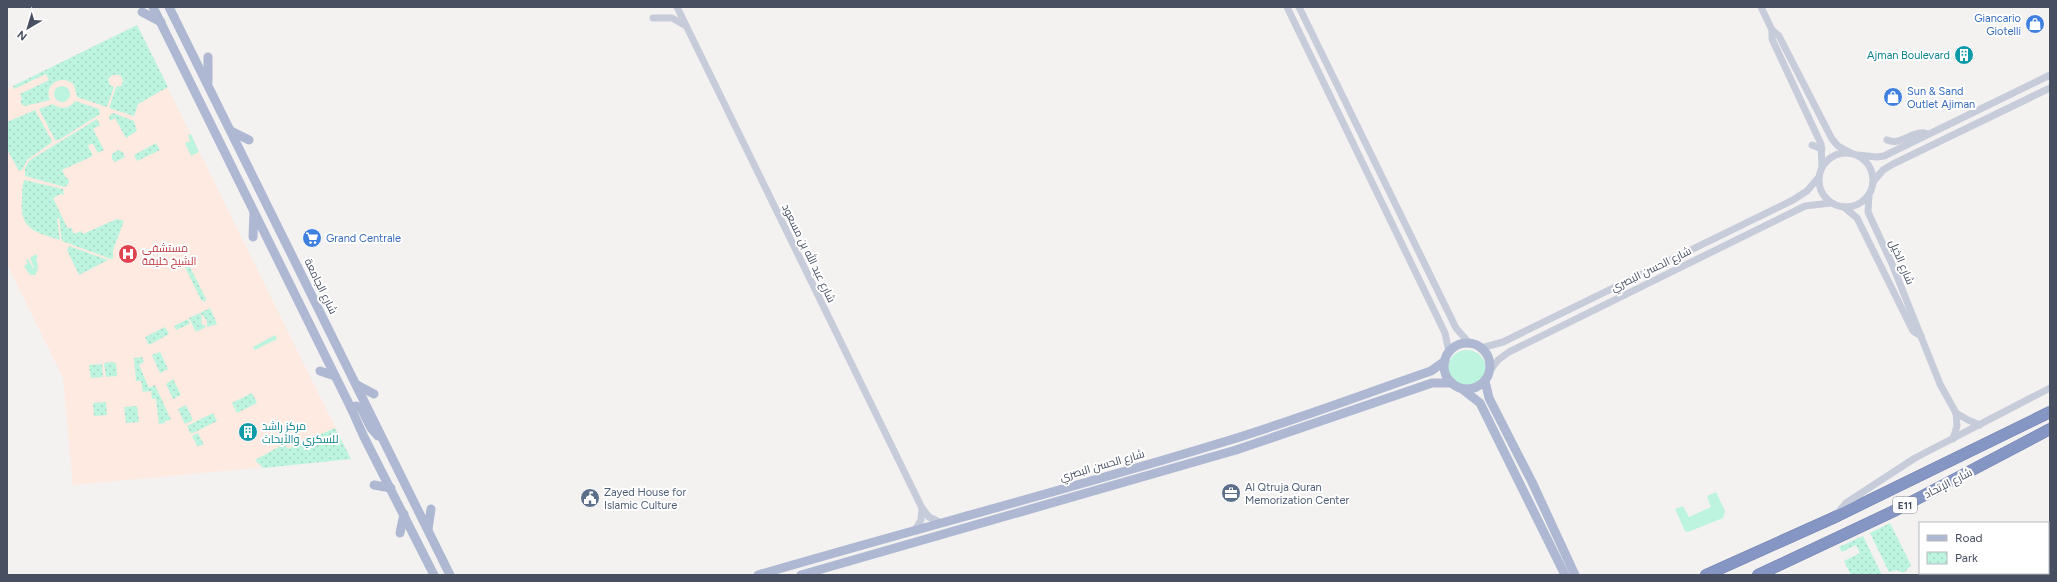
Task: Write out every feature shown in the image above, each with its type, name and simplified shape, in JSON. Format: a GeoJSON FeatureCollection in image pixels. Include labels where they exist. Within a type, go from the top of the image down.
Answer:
{"type":"FeatureCollection","features":[{"type":"Feature","properties":{"kind":"highway","name":"شارع الإتحاد"},"geometry":{"type":"LineString","coordinates":[[1706,575],[1833,518],[2050,412]]}},
{"type":"Feature","properties":{"kind":"highway","name":"شارع الإتحاد"},"geometry":{"type":"LineString","coordinates":[[1758,575],[1896,510],[2050,429]]}},
{"type":"Feature","properties":{"kind":"main road"},"geometry":{"type":"LineString","coordinates":[[154,7],[364,437],[434,575]]}},
{"type":"Feature","properties":{"kind":"main road","name":"شارع الجامعة"},"geometry":{"type":"LineString","coordinates":[[169,7],[450,575]]}},
{"type":"Feature","properties":{"kind":"main road"},"geometry":{"type":"LineString","coordinates":[[142,12],[161,22]]}},
{"type":"Feature","properties":{"kind":"main road"},"geometry":{"type":"LineString","coordinates":[[208,57],[208,84]]}},
{"type":"Feature","properties":{"kind":"main road"},"geometry":{"type":"LineString","coordinates":[[231,131],[249,140]]}},
{"type":"Feature","properties":{"kind":"main road"},"geometry":{"type":"LineString","coordinates":[[253,237],[254,212]]}},
{"type":"Feature","properties":{"kind":"main road"},"geometry":{"type":"LineString","coordinates":[[1565,575],[1480,403],[1452,383],[1445,373],[1445,361],[1449,352],[1458,345],[1470,344],[1481,348],[1488,359],[1487,376],[1489,398],[1528,475],[1575,575]]}},
{"type":"Feature","properties":{"kind":"main road","name":"شارع الحسن البصري"},"geometry":{"type":"LineString","coordinates":[[758,575],[939,522],[1099,480],[1283,422],[1431,371],[1445,361]]}},
{"type":"Feature","properties":{"kind":"main road"},"geometry":{"type":"LineString","coordinates":[[320,371],[335,376]]}},
{"type":"Feature","properties":{"kind":"main road"},"geometry":{"type":"LineString","coordinates":[[1462,389],[1474,388],[1487,376]]}},
{"type":"Feature","properties":{"kind":"main road","name":"شارع الحسن البصري"},"geometry":{"type":"LineString","coordinates":[[801,575],[1236,450],[1432,383],[1452,383]]}},
{"type":"Feature","properties":{"kind":"main road"},"geometry":{"type":"LineString","coordinates":[[357,385],[374,394]]}},
{"type":"Feature","properties":{"kind":"main road"},"geometry":{"type":"LineString","coordinates":[[351,408],[356,406],[361,408],[373,431],[383,438]]}},
{"type":"Feature","properties":{"kind":"main road"},"geometry":{"type":"LineString","coordinates":[[1081,494],[1082,488],[1098,483],[1099,480]]}},
{"type":"Feature","properties":{"kind":"main road"},"geometry":{"type":"LineString","coordinates":[[374,485],[391,488]]}},
{"type":"Feature","properties":{"kind":"main road"},"geometry":{"type":"LineString","coordinates":[[1048,503],[1049,498],[1067,493],[1068,487]]}},
{"type":"Feature","properties":{"kind":"main road"},"geometry":{"type":"LineString","coordinates":[[428,529],[431,509]]}},
{"type":"Feature","properties":{"kind":"main road"},"geometry":{"type":"LineString","coordinates":[[400,533],[404,514]]}},
{"type":"Feature","properties":{"kind":"street","name":"شارع عبد الله بن مسعود"},"geometry":{"type":"LineString","coordinates":[[676,7],[922,508],[929,517],[939,522]]}},
{"type":"Feature","properties":{"kind":"street"},"geometry":{"type":"LineString","coordinates":[[1287,7],[1445,333],[1449,352]]}},
{"type":"Feature","properties":{"kind":"street"},"geometry":{"type":"LineString","coordinates":[[1299,7],[1456,328],[1470,344]]}},
{"type":"Feature","properties":{"kind":"street"},"geometry":{"type":"LineString","coordinates":[[1761,7],[1772,30],[1779,36],[1832,139],[1838,146],[1868,163],[1873,176],[1873,182],[1869,195],[1858,205],[1844,207],[1831,203],[1821,191],[1819,177],[1822,167],[1822,150],[1772,39],[1772,30]]}},
{"type":"Feature","properties":{"kind":"street"},"geometry":{"type":"LineString","coordinates":[[653,18],[672,18],[686,26]]}},
{"type":"Feature","properties":{"kind":"street"},"geometry":{"type":"LineString","coordinates":[[1822,167],[1832,157],[1844,153],[1881,157],[2050,75]]}},
{"type":"Feature","properties":{"kind":"street"},"geometry":{"type":"LineString","coordinates":[[1873,182],[1883,170],[1893,164],[2050,88]]}},
{"type":"Feature","properties":{"kind":"street"},"geometry":{"type":"LineString","coordinates":[[1887,140],[1896,142],[1918,133],[1927,134]]}},
{"type":"Feature","properties":{"kind":"street"},"geometry":{"type":"LineString","coordinates":[[1812,145],[1822,150]]}},
{"type":"Feature","properties":{"kind":"street","name":"شارع الحسن البصري"},"geometry":{"type":"LineString","coordinates":[[1481,348],[1503,342],[1786,204],[1807,191],[1819,177]]}},
{"type":"Feature","properties":{"kind":"street","name":"شارع الخيل"},"geometry":{"type":"LineString","coordinates":[[1869,195],[1868,212],[1892,264],[1940,384],[1956,413]]}},
{"type":"Feature","properties":{"kind":"street","name":"شارع الحسن البصري"},"geometry":{"type":"LineString","coordinates":[[1487,376],[1498,360],[1509,352],[1801,208],[1814,204],[1831,203]]}},
{"type":"Feature","properties":{"kind":"street","name":"شارع الخيل"},"geometry":{"type":"LineString","coordinates":[[1844,207],[1857,218],[1913,330],[1920,336]]}},
{"type":"Feature","properties":{"kind":"street","name":"شارع الإتحاد"},"geometry":{"type":"LineString","coordinates":[[1833,518],[1852,498],[1915,458],[2050,388]]}},
{"type":"Feature","properties":{"kind":"street"},"geometry":{"type":"LineString","coordinates":[[1956,413],[1980,425]]}},
{"type":"Feature","properties":{"kind":"street"},"geometry":{"type":"LineString","coordinates":[[1953,439],[1957,426],[1956,413]]}},
{"type":"Feature","properties":{"kind":"street"},"geometry":{"type":"LineString","coordinates":[[915,530],[921,520],[922,508]]}},
{"type":"Feature","properties":{"kind":"shaded area","name":"مستشفى الشيخ خليفة"},"geometry":{"type":"Polygon","coordinates":[[[137,25],[351,459],[73,485],[63,378],[7,264],[7,89],[137,25]]]}},
{"type":"Feature","properties":{"kind":"green space"},"geometry":{"type":"Polygon","coordinates":[[[137,25],[168,87],[138,104],[134,116],[109,108],[116,87],[121,86],[123,81],[121,76],[115,75],[112,75],[108,79],[110,85],[114,87],[107,107],[77,97],[74,85],[64,80],[59,80],[51,85],[49,89],[50,100],[25,106],[22,105],[20,101],[22,99],[20,94],[49,80],[46,74],[14,89],[13,86],[137,25]]]}},
{"type":"Feature","properties":{"kind":"green space"},"geometry":{"type":"Polygon","coordinates":[[[62,86],[68,88],[70,94],[68,100],[62,102],[56,100],[54,94],[56,88],[62,86]]]}},
{"type":"Feature","properties":{"kind":"green space"},"geometry":{"type":"Polygon","coordinates":[[[75,101],[99,109],[100,114],[59,140],[55,140],[39,109],[53,104],[65,108],[70,106],[75,101]]]}},
{"type":"Feature","properties":{"kind":"green space"},"geometry":{"type":"Polygon","coordinates":[[[35,110],[52,141],[27,160],[22,170],[19,171],[7,149],[7,122],[35,110]]]}},
{"type":"Feature","properties":{"kind":"green space"},"geometry":{"type":"Polygon","coordinates":[[[113,113],[134,121],[137,131],[126,138],[115,118],[110,121],[109,116],[113,113]]]}},
{"type":"Feature","properties":{"kind":"green space"},"geometry":{"type":"Polygon","coordinates":[[[97,119],[100,125],[93,129],[104,150],[98,153],[93,144],[90,144],[88,146],[93,156],[62,170],[66,178],[68,178],[69,183],[65,187],[25,176],[25,168],[30,160],[97,119]]]}},
{"type":"Feature","properties":{"kind":"green space"},"geometry":{"type":"Polygon","coordinates":[[[191,134],[199,152],[191,156],[185,143],[190,141],[188,135],[191,134]]]}},
{"type":"Feature","properties":{"kind":"green space"},"geometry":{"type":"Polygon","coordinates":[[[156,143],[160,150],[137,161],[134,155],[156,143]]]}},
{"type":"Feature","properties":{"kind":"green space"},"geometry":{"type":"Polygon","coordinates":[[[118,150],[123,152],[125,157],[115,162],[112,159],[112,154],[118,150]]]}},
{"type":"Feature","properties":{"kind":"green space"},"geometry":{"type":"Polygon","coordinates":[[[24,180],[63,189],[64,195],[61,194],[53,198],[68,229],[71,227],[74,234],[81,231],[83,234],[117,219],[124,221],[113,250],[113,258],[111,259],[62,241],[59,218],[57,218],[60,240],[44,235],[31,228],[23,217],[22,190],[24,180]]]}},
{"type":"Feature","properties":{"kind":"green space"},"geometry":{"type":"Polygon","coordinates":[[[69,246],[108,260],[79,275],[67,250],[69,246]]]}},
{"type":"Feature","properties":{"kind":"green space"},"geometry":{"type":"Polygon","coordinates":[[[36,254],[38,258],[36,259],[38,269],[35,275],[30,275],[24,266],[28,263],[26,260],[28,259],[34,268],[30,258],[36,254]]]}},
{"type":"Feature","properties":{"kind":"green space"},"geometry":{"type":"Polygon","coordinates":[[[183,261],[187,261],[206,299],[205,302],[201,300],[183,261]]]}},
{"type":"Feature","properties":{"kind":"green space"},"geometry":{"type":"Polygon","coordinates":[[[210,308],[217,324],[207,327],[207,320],[200,313],[210,308]]]}},
{"type":"Feature","properties":{"kind":"green space"},"geometry":{"type":"Polygon","coordinates":[[[200,313],[202,318],[201,323],[206,327],[196,332],[189,318],[200,313]]]}},
{"type":"Feature","properties":{"kind":"green space"},"geometry":{"type":"Polygon","coordinates":[[[188,319],[190,324],[176,330],[174,326],[188,319]]]}},
{"type":"Feature","properties":{"kind":"green space"},"geometry":{"type":"Polygon","coordinates":[[[165,327],[169,334],[149,345],[145,337],[165,327]]]}},
{"type":"Feature","properties":{"kind":"green space"},"geometry":{"type":"Polygon","coordinates":[[[275,335],[277,339],[255,350],[253,347],[275,335]]]}},
{"type":"Feature","properties":{"kind":"green space"},"geometry":{"type":"Polygon","coordinates":[[[1463,350],[1471,350],[1481,355],[1485,362],[1485,376],[1481,383],[1471,388],[1463,388],[1453,383],[1451,380],[1448,373],[1448,365],[1453,355],[1456,353],[1463,350]]]}},
{"type":"Feature","properties":{"kind":"green space"},"geometry":{"type":"Polygon","coordinates":[[[160,352],[168,369],[160,373],[152,355],[160,352]]]}},
{"type":"Feature","properties":{"kind":"green space"},"geometry":{"type":"Polygon","coordinates":[[[142,357],[144,362],[139,365],[149,388],[155,385],[171,420],[165,421],[165,423],[159,424],[156,399],[152,399],[151,391],[143,392],[141,381],[136,381],[134,358],[142,357]]]}},
{"type":"Feature","properties":{"kind":"green space"},"geometry":{"type":"Polygon","coordinates":[[[104,363],[116,363],[117,376],[106,377],[104,363]]]}},
{"type":"Feature","properties":{"kind":"green space"},"geometry":{"type":"Polygon","coordinates":[[[102,364],[103,377],[91,378],[89,365],[102,364]]]}},
{"type":"Feature","properties":{"kind":"green space"},"geometry":{"type":"Polygon","coordinates":[[[173,379],[181,395],[173,399],[166,384],[173,379]]]}},
{"type":"Feature","properties":{"kind":"green space"},"geometry":{"type":"Polygon","coordinates":[[[252,393],[257,403],[237,413],[232,403],[252,393]]]}},
{"type":"Feature","properties":{"kind":"green space"},"geometry":{"type":"Polygon","coordinates":[[[106,402],[107,415],[94,416],[93,403],[106,402]]]}},
{"type":"Feature","properties":{"kind":"green space"},"geometry":{"type":"Polygon","coordinates":[[[186,405],[193,420],[185,424],[178,409],[186,405]]]}},
{"type":"Feature","properties":{"kind":"green space"},"geometry":{"type":"Polygon","coordinates":[[[137,406],[139,422],[126,423],[124,407],[137,406]]]}},
{"type":"Feature","properties":{"kind":"green space"},"geometry":{"type":"Polygon","coordinates":[[[213,413],[217,421],[191,434],[187,426],[213,413]]]}},
{"type":"Feature","properties":{"kind":"green space"},"geometry":{"type":"Polygon","coordinates":[[[335,428],[351,459],[263,468],[255,460],[284,444],[288,449],[335,428]]]}},
{"type":"Feature","properties":{"kind":"green space"},"geometry":{"type":"Polygon","coordinates":[[[198,433],[204,445],[197,446],[192,436],[198,433]]]}},
{"type":"Feature","properties":{"kind":"green space"},"geometry":{"type":"Polygon","coordinates":[[[1716,492],[1725,511],[1723,518],[1688,532],[1685,531],[1675,509],[1683,506],[1689,517],[1711,507],[1707,496],[1716,492]]]}},
{"type":"Feature","properties":{"kind":"green space"},"geometry":{"type":"Polygon","coordinates":[[[1890,523],[1911,565],[1904,573],[1897,570],[1889,572],[1870,533],[1890,523]]]}},
{"type":"Feature","properties":{"kind":"green space"},"geometry":{"type":"Polygon","coordinates":[[[1863,536],[1882,575],[1851,575],[1844,561],[1860,553],[1856,545],[1842,552],[1839,547],[1863,536]]]}},
{"type":"Feature","properties":{"kind":"place","name":"Giancario Giotelli"},"geometry":{"type":"Point","coordinates":[2035,24]}},
{"type":"Feature","properties":{"kind":"place","name":"Ajman Boulevard"},"geometry":{"type":"Point","coordinates":[1964,55]}},
{"type":"Feature","properties":{"kind":"place","name":"Sun & Sand Outlet Ajiman"},"geometry":{"type":"Point","coordinates":[1893,97]}},
{"type":"Feature","properties":{"kind":"place","name":"Grand Centrale"},"geometry":{"type":"Point","coordinates":[312,238]}},
{"type":"Feature","properties":{"kind":"place","name":"مستشفى الشيخ خليفة"},"geometry":{"type":"Point","coordinates":[128,254]}},
{"type":"Feature","properties":{"kind":"place","name":"مركز راشد للسكري والأبحاث"},"geometry":{"type":"Point","coordinates":[248,432]}},
{"type":"Feature","properties":{"kind":"place","name":"Al Qtruja Quran Memorization Center"},"geometry":{"type":"Point","coordinates":[1231,493]}},
{"type":"Feature","properties":{"kind":"place","name":"Zayed House for Islamic Culture"},"geometry":{"type":"Point","coordinates":[590,498]}}]}
